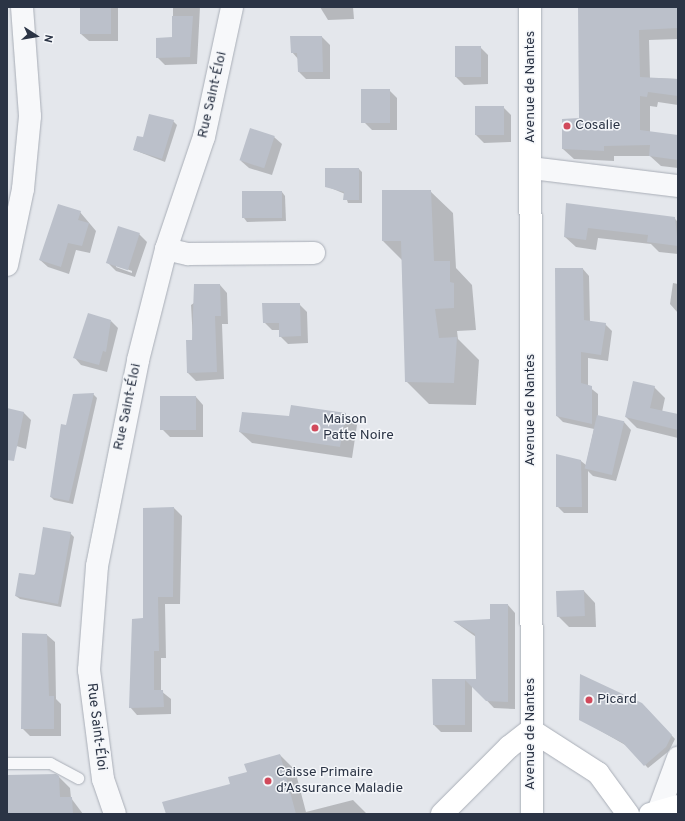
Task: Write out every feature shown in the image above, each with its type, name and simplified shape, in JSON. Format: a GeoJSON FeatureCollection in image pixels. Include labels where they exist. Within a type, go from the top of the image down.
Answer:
{"type":"FeatureCollection","features":[{"type":"Feature","properties":{"kind":"main road","name":"Avenue de Nantes"},"geometry":{"type":"LineString","coordinates":[[530,7],[532,814]]}},
{"type":"Feature","properties":{"kind":"main road"},"geometry":{"type":"LineString","coordinates":[[442,814],[509,747],[531,730],[598,773],[628,814]]}},
{"type":"Feature","properties":{"kind":"street"},"geometry":{"type":"LineString","coordinates":[[7,265],[23,189],[30,116],[22,7]]}},
{"type":"Feature","properties":{"kind":"street","name":"Rue Saint-Éloi"},"geometry":{"type":"LineString","coordinates":[[115,814],[103,779],[96,732],[89,670],[91,619],[117,457],[166,249],[204,137],[232,7]]}},
{"type":"Feature","properties":{"kind":"street"},"geometry":{"type":"LineString","coordinates":[[531,168],[678,186]]}},
{"type":"Feature","properties":{"kind":"street"},"geometry":{"type":"LineString","coordinates":[[166,249],[188,254],[314,253]]}},
{"type":"Feature","properties":{"kind":"street"},"geometry":{"type":"LineString","coordinates":[[662,810],[678,758]]}},
{"type":"Feature","properties":{"kind":"lane"},"geometry":{"type":"LineString","coordinates":[[7,763],[50,763],[78,778]]}},
{"type":"Feature","properties":{"kind":"building"},"geometry":{"type":"Polygon","coordinates":[[[80,7],[111,7],[111,34],[80,34],[80,7]]]}},
{"type":"Feature","properties":{"kind":"building"},"geometry":{"type":"Polygon","coordinates":[[[578,7],[678,7],[678,28],[639,30],[640,77],[678,79],[678,96],[648,92],[647,97],[640,96],[640,130],[678,135],[678,160],[649,156],[650,145],[604,146],[604,151],[562,149],[562,119],[579,118],[578,7]]]}},
{"type":"Feature","properties":{"kind":"building"},"geometry":{"type":"Polygon","coordinates":[[[172,16],[193,16],[190,57],[156,58],[156,38],[172,37],[172,16]]]}},
{"type":"Feature","properties":{"kind":"building"},"geometry":{"type":"Polygon","coordinates":[[[290,36],[322,36],[323,72],[298,72],[297,53],[291,53],[290,36]]]}},
{"type":"Feature","properties":{"kind":"building"},"geometry":{"type":"Polygon","coordinates":[[[455,46],[481,46],[481,77],[455,77],[455,46]]]}},
{"type":"Feature","properties":{"kind":"building"},"geometry":{"type":"Polygon","coordinates":[[[361,89],[390,89],[390,123],[361,123],[361,89]]]}},
{"type":"Feature","properties":{"kind":"building"},"geometry":{"type":"Polygon","coordinates":[[[475,106],[504,106],[504,135],[475,135],[475,106]]]}},
{"type":"Feature","properties":{"kind":"building"},"geometry":{"type":"Polygon","coordinates":[[[149,114],[174,120],[162,159],[133,150],[137,136],[143,137],[149,114]]]}},
{"type":"Feature","properties":{"kind":"building"},"geometry":{"type":"Polygon","coordinates":[[[250,128],[275,136],[264,168],[239,160],[250,128]]]}},
{"type":"Feature","properties":{"kind":"building"},"geometry":{"type":"Polygon","coordinates":[[[325,168],[359,168],[359,200],[343,200],[344,192],[325,187],[325,168]]]}},
{"type":"Feature","properties":{"kind":"building"},"geometry":{"type":"Polygon","coordinates":[[[382,190],[431,190],[434,261],[450,261],[450,282],[454,283],[454,308],[435,309],[439,338],[457,337],[454,383],[405,382],[401,241],[382,241],[382,190]]]}},
{"type":"Feature","properties":{"kind":"building"},"geometry":{"type":"Polygon","coordinates":[[[242,191],[282,191],[282,218],[242,218],[242,191]]]}},
{"type":"Feature","properties":{"kind":"building"},"geometry":{"type":"Polygon","coordinates":[[[566,203],[675,217],[678,246],[647,242],[648,235],[588,228],[586,240],[564,237],[566,203]]]}},
{"type":"Feature","properties":{"kind":"building"},"geometry":{"type":"Polygon","coordinates":[[[58,204],[81,211],[78,220],[89,223],[82,246],[68,243],[61,267],[39,260],[58,204]]]}},
{"type":"Feature","properties":{"kind":"building"},"geometry":{"type":"Polygon","coordinates":[[[118,226],[140,233],[128,270],[106,263],[118,226]]]}},
{"type":"Feature","properties":{"kind":"building"},"geometry":{"type":"Polygon","coordinates":[[[555,268],[583,268],[584,320],[606,323],[601,355],[581,352],[581,383],[592,386],[592,424],[556,416],[555,268]]]}},
{"type":"Feature","properties":{"kind":"building"},"geometry":{"type":"Polygon","coordinates":[[[194,284],[220,284],[221,316],[215,316],[217,372],[187,373],[186,340],[192,340],[194,284]]]}},
{"type":"Feature","properties":{"kind":"building"},"geometry":{"type":"Polygon","coordinates":[[[262,303],[300,303],[301,336],[279,337],[279,323],[263,323],[262,303]]]}},
{"type":"Feature","properties":{"kind":"building"},"geometry":{"type":"Polygon","coordinates":[[[88,313],[111,320],[106,352],[103,351],[99,365],[73,358],[88,313]]]}},
{"type":"Feature","properties":{"kind":"building"},"geometry":{"type":"Polygon","coordinates":[[[633,381],[655,386],[650,408],[678,414],[678,430],[625,417],[633,381]]]}},
{"type":"Feature","properties":{"kind":"building"},"geometry":{"type":"Polygon","coordinates":[[[94,393],[69,501],[50,497],[61,424],[66,425],[73,394],[94,393]]]}},
{"type":"Feature","properties":{"kind":"building"},"geometry":{"type":"Polygon","coordinates":[[[160,396],[196,396],[196,430],[160,430],[160,396]]]}},
{"type":"Feature","properties":{"kind":"building"},"geometry":{"type":"Polygon","coordinates":[[[291,405],[346,413],[340,447],[239,432],[242,412],[289,416],[291,405]]]}},
{"type":"Feature","properties":{"kind":"building"},"geometry":{"type":"Polygon","coordinates":[[[7,408],[24,412],[14,461],[7,460],[7,408]]]}},
{"type":"Feature","properties":{"kind":"building"},"geometry":{"type":"Polygon","coordinates":[[[597,415],[624,421],[612,475],[585,469],[597,415]]]}},
{"type":"Feature","properties":{"kind":"building"},"geometry":{"type":"Polygon","coordinates":[[[556,454],[581,460],[582,507],[556,507],[556,454]]]}},
{"type":"Feature","properties":{"kind":"building"},"geometry":{"type":"Polygon","coordinates":[[[174,507],[173,597],[158,597],[159,651],[154,651],[154,690],[163,690],[164,707],[129,708],[132,619],[143,618],[143,508],[174,507]]]}},
{"type":"Feature","properties":{"kind":"building"},"geometry":{"type":"Polygon","coordinates":[[[43,527],[71,532],[58,604],[15,596],[19,573],[35,575],[43,527]]]}},
{"type":"Feature","properties":{"kind":"building"},"geometry":{"type":"Polygon","coordinates":[[[584,590],[585,616],[557,617],[556,591],[584,590]]]}},
{"type":"Feature","properties":{"kind":"building"},"geometry":{"type":"Polygon","coordinates":[[[490,604],[508,604],[508,702],[486,701],[465,680],[465,725],[433,725],[432,679],[476,679],[475,634],[453,621],[490,619],[490,604]]]}},
{"type":"Feature","properties":{"kind":"building"},"geometry":{"type":"Polygon","coordinates":[[[22,633],[47,634],[49,696],[54,696],[54,729],[21,729],[22,633]]]}},
{"type":"Feature","properties":{"kind":"building"},"geometry":{"type":"Polygon","coordinates":[[[580,674],[642,703],[672,735],[666,747],[644,766],[623,743],[579,720],[580,674]]]}},
{"type":"Feature","properties":{"kind":"building","name":"Caisse Primaire d’Assurance Maladie"},"geometry":{"type":"Polygon","coordinates":[[[280,754],[296,814],[166,814],[162,802],[230,784],[228,777],[247,772],[244,764],[280,754]]]}},
{"type":"Feature","properties":{"kind":"building"},"geometry":{"type":"Polygon","coordinates":[[[56,774],[59,776],[60,797],[72,797],[73,814],[7,814],[7,775],[56,774]]]}},
{"type":"Feature","properties":{"kind":"place","name":"Cosalie"},"geometry":{"type":"Point","coordinates":[567,126]}},
{"type":"Feature","properties":{"kind":"place","name":"Maison Patte Noire"},"geometry":{"type":"Point","coordinates":[315,428]}},
{"type":"Feature","properties":{"kind":"place","name":"Picard"},"geometry":{"type":"Point","coordinates":[589,700]}},
{"type":"Feature","properties":{"kind":"place","name":"Caisse Primaire d’Assurance Maladie"},"geometry":{"type":"Point","coordinates":[268,781]}}]}
